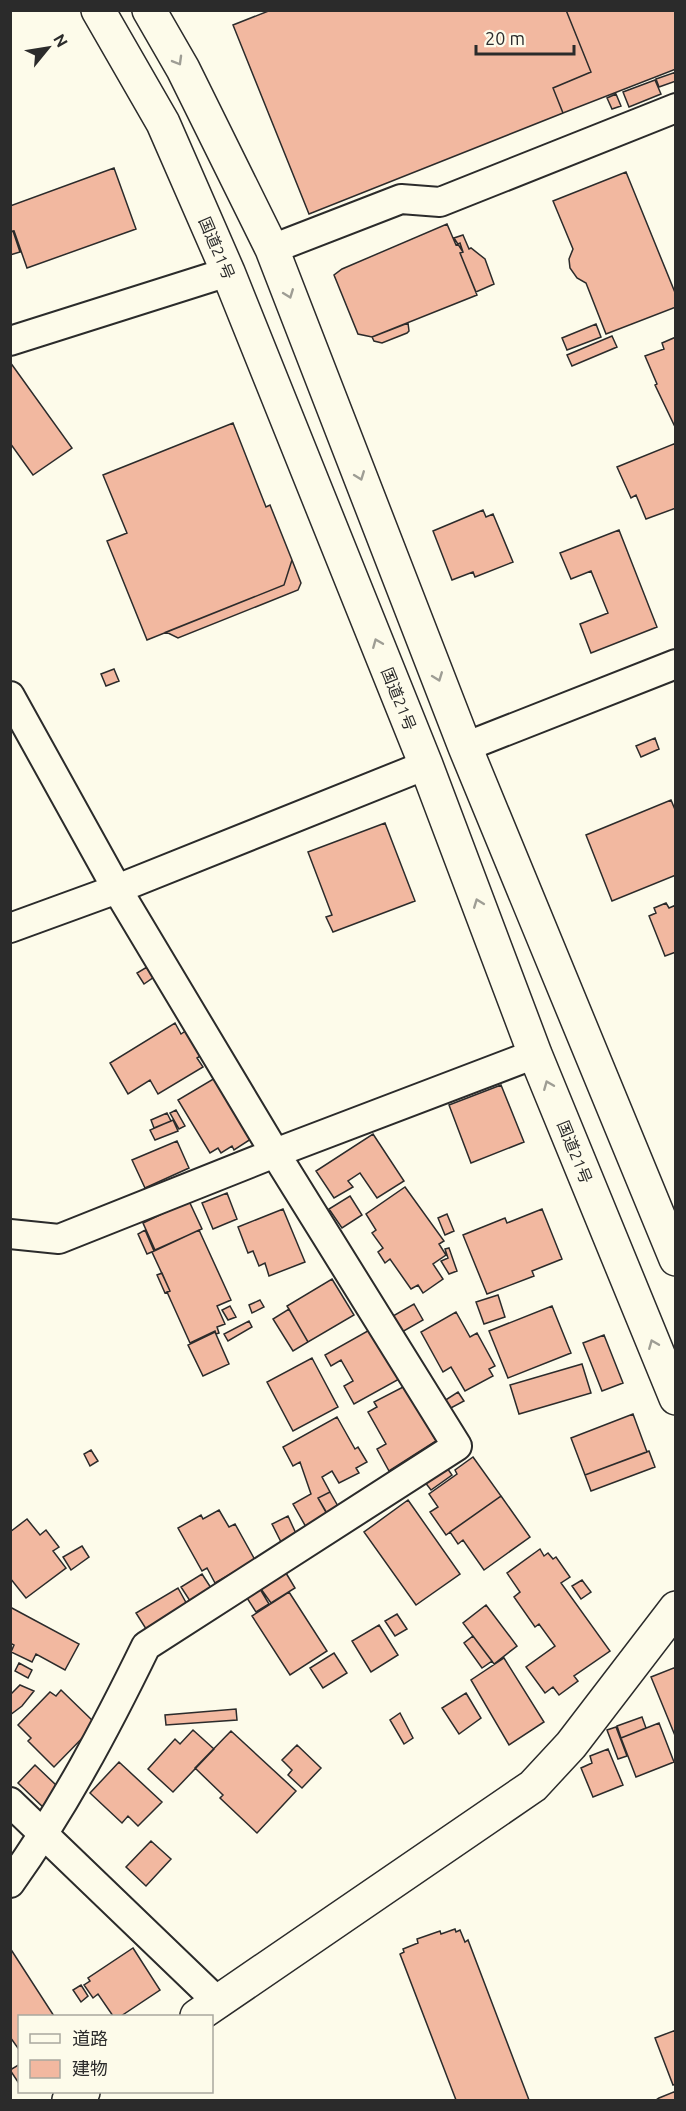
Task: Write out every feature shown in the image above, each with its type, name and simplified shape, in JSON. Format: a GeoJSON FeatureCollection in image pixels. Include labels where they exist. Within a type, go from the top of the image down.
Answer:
{"type":"FeatureCollection","features":[{"type":"Feature","properties":{"kind":"main road","name":"国道21号"},"geometry":{"type":"LineString","coordinates":[[98,10],[163,123],[228,272],[426,765],[535,1054],[675,1398]]}},
{"type":"Feature","properties":{"kind":"main road"},"geometry":{"type":"LineString","coordinates":[[149,10],[183,69],[272,249],[465,747],[675,1259]]}},
{"type":"Feature","properties":{"kind":"main road"},"geometry":{"type":"LineString","coordinates":[[208,2009],[533,1786],[571,1745],[675,1608]]}},
{"type":"Feature","properties":{"kind":"street"},"geometry":{"type":"LineString","coordinates":[[272,249],[400,199],[440,202],[675,108]]}},
{"type":"Feature","properties":{"kind":"street"},"geometry":{"type":"LineString","coordinates":[[10,341],[228,272]]}},
{"type":"Feature","properties":{"kind":"street"},"geometry":{"type":"LineString","coordinates":[[465,747],[675,664]]}},
{"type":"Feature","properties":{"kind":"street"},"geometry":{"type":"LineString","coordinates":[[10,696],[117,889],[274,1153],[457,1446],[146,1646],[119,1701],[44,1837],[10,1883]]}},
{"type":"Feature","properties":{"kind":"street"},"geometry":{"type":"LineString","coordinates":[[10,928],[117,889],[426,765]]}},
{"type":"Feature","properties":{"kind":"street"},"geometry":{"type":"LineString","coordinates":[[10,1234],[58,1239],[274,1153],[535,1054]]}},
{"type":"Feature","properties":{"kind":"street"},"geometry":{"type":"LineString","coordinates":[[10,1802],[208,2009]]}},
{"type":"Feature","properties":{"kind":"building"},"geometry":{"type":"Polygon","coordinates":[[[271,10],[566,10],[591,72],[553,88],[563,113],[309,214],[233,25],[271,10]]]}},
{"type":"Feature","properties":{"kind":"building"},"geometry":{"type":"Polygon","coordinates":[[[566,10],[676,10],[676,69],[563,113],[553,88],[591,72],[566,10]]]}},
{"type":"Feature","properties":{"kind":"building"},"geometry":{"type":"Polygon","coordinates":[[[676,72],[676,81],[659,87],[656,79],[676,72]]]}},
{"type":"Feature","properties":{"kind":"building"},"geometry":{"type":"Polygon","coordinates":[[[655,80],[661,94],[629,107],[623,92],[655,80]]]}},
{"type":"Feature","properties":{"kind":"building"},"geometry":{"type":"Polygon","coordinates":[[[616,94],[621,106],[612,109],[607,98],[616,94]]]}},
{"type":"Feature","properties":{"kind":"building"},"geometry":{"type":"Polygon","coordinates":[[[114,168],[136,229],[27,268],[14,231],[10,232],[10,206],[114,168]]]}},
{"type":"Feature","properties":{"kind":"building"},"geometry":{"type":"Polygon","coordinates":[[[626,172],[676,295],[676,307],[606,334],[586,283],[577,278],[570,268],[569,259],[573,249],[553,201],[626,172]]]}},
{"type":"Feature","properties":{"kind":"building"},"geometry":{"type":"Polygon","coordinates":[[[447,224],[456,245],[460,243],[463,252],[460,253],[477,295],[372,337],[358,334],[334,275],[342,269],[447,224]]]}},
{"type":"Feature","properties":{"kind":"building"},"geometry":{"type":"Polygon","coordinates":[[[13,231],[20,252],[10,255],[10,232],[13,231]]]}},
{"type":"Feature","properties":{"kind":"building"},"geometry":{"type":"Polygon","coordinates":[[[463,235],[469,249],[471,248],[485,259],[494,284],[476,292],[460,253],[463,252],[454,238],[463,235]]]}},
{"type":"Feature","properties":{"kind":"building"},"geometry":{"type":"Polygon","coordinates":[[[408,323],[407,333],[382,343],[374,341],[372,337],[408,323]]]}},
{"type":"Feature","properties":{"kind":"building"},"geometry":{"type":"Polygon","coordinates":[[[596,324],[601,337],[567,350],[562,338],[596,324]]]}},
{"type":"Feature","properties":{"kind":"building"},"geometry":{"type":"Polygon","coordinates":[[[612,336],[617,347],[572,366],[567,355],[612,336]]]}},
{"type":"Feature","properties":{"kind":"building"},"geometry":{"type":"Polygon","coordinates":[[[676,337],[676,429],[655,385],[657,384],[645,356],[664,349],[662,343],[676,337]]]}},
{"type":"Feature","properties":{"kind":"building"},"geometry":{"type":"Polygon","coordinates":[[[10,362],[72,448],[33,475],[10,443],[10,362]]]}},
{"type":"Feature","properties":{"kind":"building"},"geometry":{"type":"Polygon","coordinates":[[[233,423],[266,507],[270,505],[292,560],[284,585],[147,640],[107,541],[127,533],[103,475],[233,423]]]}},
{"type":"Feature","properties":{"kind":"building"},"geometry":{"type":"Polygon","coordinates":[[[676,443],[676,508],[646,519],[636,495],[631,498],[617,467],[676,443]]]}},
{"type":"Feature","properties":{"kind":"building"},"geometry":{"type":"Polygon","coordinates":[[[483,510],[486,517],[493,514],[513,562],[475,577],[473,572],[452,580],[433,531],[483,510]]]}},
{"type":"Feature","properties":{"kind":"building"},"geometry":{"type":"Polygon","coordinates":[[[619,530],[657,627],[591,653],[580,624],[608,613],[591,571],[571,579],[560,553],[619,530]]]}},
{"type":"Feature","properties":{"kind":"building"},"geometry":{"type":"Polygon","coordinates":[[[292,560],[301,583],[298,590],[178,638],[166,632],[284,585],[292,560]]]}},
{"type":"Feature","properties":{"kind":"building"},"geometry":{"type":"Polygon","coordinates":[[[114,669],[119,681],[106,686],[101,674],[114,669]]]}},
{"type":"Feature","properties":{"kind":"building"},"geometry":{"type":"Polygon","coordinates":[[[655,738],[659,749],[641,757],[636,746],[655,738]]]}},
{"type":"Feature","properties":{"kind":"building"},"geometry":{"type":"Polygon","coordinates":[[[671,800],[676,812],[676,875],[612,901],[586,835],[671,800]]]}},
{"type":"Feature","properties":{"kind":"building"},"geometry":{"type":"Polygon","coordinates":[[[385,823],[415,901],[333,932],[326,917],[332,915],[308,852],[385,823]]]}},
{"type":"Feature","properties":{"kind":"building"},"geometry":{"type":"Polygon","coordinates":[[[666,903],[669,908],[676,905],[676,952],[665,956],[649,916],[656,913],[654,908],[666,903]]]}},
{"type":"Feature","properties":{"kind":"building"},"geometry":{"type":"Polygon","coordinates":[[[147,967],[154,977],[144,984],[137,973],[147,967]]]}},
{"type":"Feature","properties":{"kind":"building"},"geometry":{"type":"Polygon","coordinates":[[[175,1023],[181,1034],[190,1028],[205,1053],[197,1058],[203,1067],[158,1094],[150,1080],[128,1094],[110,1063],[175,1023]]]}},
{"type":"Feature","properties":{"kind":"building"},"geometry":{"type":"Polygon","coordinates":[[[215,1078],[251,1139],[234,1150],[232,1146],[221,1153],[218,1148],[210,1153],[178,1100],[215,1078]]]}},
{"type":"Feature","properties":{"kind":"building"},"geometry":{"type":"Polygon","coordinates":[[[501,1085],[524,1142],[471,1163],[449,1105],[501,1085]]]}},
{"type":"Feature","properties":{"kind":"building"},"geometry":{"type":"Polygon","coordinates":[[[176,1110],[185,1126],[179,1129],[170,1113],[176,1110]]]}},
{"type":"Feature","properties":{"kind":"building"},"geometry":{"type":"Polygon","coordinates":[[[167,1113],[171,1121],[154,1128],[151,1120],[167,1113]]]}},
{"type":"Feature","properties":{"kind":"building"},"geometry":{"type":"Polygon","coordinates":[[[173,1120],[178,1131],[155,1140],[150,1130],[173,1120]]]}},
{"type":"Feature","properties":{"kind":"building"},"geometry":{"type":"Polygon","coordinates":[[[373,1134],[404,1181],[377,1198],[360,1173],[348,1181],[353,1187],[334,1198],[316,1171],[373,1134]]]}},
{"type":"Feature","properties":{"kind":"building"},"geometry":{"type":"Polygon","coordinates":[[[177,1141],[189,1168],[145,1188],[132,1160],[177,1141]]]}},
{"type":"Feature","properties":{"kind":"building"},"geometry":{"type":"Polygon","coordinates":[[[405,1187],[444,1241],[439,1244],[446,1255],[433,1264],[443,1279],[423,1293],[418,1285],[411,1289],[390,1259],[385,1263],[378,1252],[383,1248],[372,1233],[376,1230],[366,1214],[405,1187]]]}},
{"type":"Feature","properties":{"kind":"building"},"geometry":{"type":"Polygon","coordinates":[[[227,1193],[237,1219],[213,1229],[202,1203],[227,1193]]]}},
{"type":"Feature","properties":{"kind":"building"},"geometry":{"type":"Polygon","coordinates":[[[350,1196],[362,1215],[342,1228],[329,1209],[350,1196]]]}},
{"type":"Feature","properties":{"kind":"building"},"geometry":{"type":"Polygon","coordinates":[[[189,1201],[202,1229],[155,1250],[143,1223],[189,1201]]]}},
{"type":"Feature","properties":{"kind":"building"},"geometry":{"type":"Polygon","coordinates":[[[283,1209],[305,1262],[269,1276],[265,1263],[259,1266],[253,1251],[248,1253],[238,1227],[283,1209]]]}},
{"type":"Feature","properties":{"kind":"building"},"geometry":{"type":"Polygon","coordinates":[[[542,1209],[562,1259],[532,1271],[534,1276],[487,1294],[463,1235],[505,1218],[507,1223],[542,1209]]]}},
{"type":"Feature","properties":{"kind":"building"},"geometry":{"type":"Polygon","coordinates":[[[447,1214],[454,1231],[445,1235],[438,1218],[447,1214]]]}},
{"type":"Feature","properties":{"kind":"building"},"geometry":{"type":"Polygon","coordinates":[[[145,1230],[154,1251],[147,1254],[138,1234],[145,1230]]]}},
{"type":"Feature","properties":{"kind":"building"},"geometry":{"type":"Polygon","coordinates":[[[199,1230],[231,1300],[217,1306],[225,1324],[217,1327],[219,1333],[216,1334],[215,1331],[190,1343],[152,1252],[199,1230]]]}},
{"type":"Feature","properties":{"kind":"building"},"geometry":{"type":"Polygon","coordinates":[[[449,1248],[457,1271],[449,1274],[441,1261],[448,1258],[445,1249],[449,1248]]]}},
{"type":"Feature","properties":{"kind":"building"},"geometry":{"type":"Polygon","coordinates":[[[162,1273],[170,1291],[165,1293],[157,1275],[162,1273]]]}},
{"type":"Feature","properties":{"kind":"building"},"geometry":{"type":"Polygon","coordinates":[[[332,1279],[354,1315],[308,1342],[287,1306],[332,1279]]]}},
{"type":"Feature","properties":{"kind":"building"},"geometry":{"type":"Polygon","coordinates":[[[498,1295],[505,1317],[484,1324],[476,1302],[498,1295]]]}},
{"type":"Feature","properties":{"kind":"building"},"geometry":{"type":"Polygon","coordinates":[[[260,1300],[264,1307],[252,1313],[249,1305],[260,1300]]]}},
{"type":"Feature","properties":{"kind":"building"},"geometry":{"type":"Polygon","coordinates":[[[414,1304],[423,1320],[402,1332],[393,1316],[414,1304]]]}},
{"type":"Feature","properties":{"kind":"building"},"geometry":{"type":"Polygon","coordinates":[[[230,1306],[236,1317],[228,1320],[222,1310],[230,1306]]]}},
{"type":"Feature","properties":{"kind":"building"},"geometry":{"type":"Polygon","coordinates":[[[552,1306],[571,1353],[508,1378],[489,1331],[552,1306]]]}},
{"type":"Feature","properties":{"kind":"building"},"geometry":{"type":"Polygon","coordinates":[[[289,1309],[308,1342],[293,1351],[273,1319],[289,1309]]]}},
{"type":"Feature","properties":{"kind":"building"},"geometry":{"type":"Polygon","coordinates":[[[456,1312],[470,1337],[477,1333],[495,1366],[489,1369],[493,1376],[465,1391],[451,1367],[443,1372],[421,1332],[456,1312]]]}},
{"type":"Feature","properties":{"kind":"building"},"geometry":{"type":"Polygon","coordinates":[[[249,1321],[252,1327],[228,1341],[224,1334],[249,1321]]]}},
{"type":"Feature","properties":{"kind":"building"},"geometry":{"type":"Polygon","coordinates":[[[373,1328],[401,1378],[354,1404],[344,1386],[353,1381],[341,1360],[331,1366],[325,1355],[373,1328]]]}},
{"type":"Feature","properties":{"kind":"building"},"geometry":{"type":"Polygon","coordinates":[[[215,1332],[229,1364],[203,1376],[188,1345],[215,1332]]]}},
{"type":"Feature","properties":{"kind":"building"},"geometry":{"type":"Polygon","coordinates":[[[604,1335],[623,1383],[602,1391],[583,1343],[604,1335]]]}},
{"type":"Feature","properties":{"kind":"building"},"geometry":{"type":"Polygon","coordinates":[[[312,1358],[338,1407],[293,1431],[267,1382],[312,1358]]]}},
{"type":"Feature","properties":{"kind":"building"},"geometry":{"type":"Polygon","coordinates":[[[582,1364],[591,1393],[519,1414],[510,1385],[582,1364]]]}},
{"type":"Feature","properties":{"kind":"building"},"geometry":{"type":"Polygon","coordinates":[[[405,1386],[436,1441],[389,1471],[377,1449],[386,1444],[368,1412],[377,1407],[374,1402],[405,1386]]]}},
{"type":"Feature","properties":{"kind":"building"},"geometry":{"type":"Polygon","coordinates":[[[458,1392],[464,1401],[449,1409],[444,1401],[458,1392]]]}},
{"type":"Feature","properties":{"kind":"building"},"geometry":{"type":"Polygon","coordinates":[[[633,1414],[647,1452],[585,1475],[571,1438],[633,1414]]]}},
{"type":"Feature","properties":{"kind":"building"},"geometry":{"type":"Polygon","coordinates":[[[337,1417],[355,1449],[358,1447],[367,1462],[356,1468],[359,1473],[339,1483],[332,1471],[322,1477],[330,1492],[318,1498],[328,1515],[306,1527],[293,1504],[311,1494],[300,1462],[293,1466],[283,1447],[337,1417]]]}},
{"type":"Feature","properties":{"kind":"building"},"geometry":{"type":"Polygon","coordinates":[[[91,1450],[98,1461],[90,1466],[84,1454],[91,1450]]]}},
{"type":"Feature","properties":{"kind":"building"},"geometry":{"type":"Polygon","coordinates":[[[649,1451],[655,1467],[591,1491],[585,1475],[649,1451]]]}},
{"type":"Feature","properties":{"kind":"building"},"geometry":{"type":"Polygon","coordinates":[[[473,1457],[501,1496],[446,1535],[430,1512],[438,1507],[429,1494],[457,1474],[455,1470],[473,1457]]]}},
{"type":"Feature","properties":{"kind":"building"},"geometry":{"type":"Polygon","coordinates":[[[445,1465],[452,1475],[431,1490],[424,1481],[445,1465]]]}},
{"type":"Feature","properties":{"kind":"building"},"geometry":{"type":"Polygon","coordinates":[[[330,1492],[339,1508],[327,1514],[318,1498],[330,1492]]]}},
{"type":"Feature","properties":{"kind":"building"},"geometry":{"type":"Polygon","coordinates":[[[501,1496],[530,1537],[484,1570],[463,1540],[458,1544],[450,1532],[501,1496]]]}},
{"type":"Feature","properties":{"kind":"building"},"geometry":{"type":"Polygon","coordinates":[[[408,1500],[460,1574],[416,1605],[364,1532],[408,1500]]]}},
{"type":"Feature","properties":{"kind":"building"},"geometry":{"type":"Polygon","coordinates":[[[219,1510],[229,1527],[235,1524],[255,1560],[215,1583],[207,1568],[202,1571],[178,1528],[201,1515],[203,1519],[219,1510]]]}},
{"type":"Feature","properties":{"kind":"building"},"geometry":{"type":"Polygon","coordinates":[[[288,1516],[298,1538],[283,1546],[272,1524],[288,1516]]]}},
{"type":"Feature","properties":{"kind":"building"},"geometry":{"type":"Polygon","coordinates":[[[27,1519],[40,1535],[46,1530],[59,1547],[53,1551],[66,1568],[26,1598],[10,1578],[10,1532],[27,1519]]]}},
{"type":"Feature","properties":{"kind":"building"},"geometry":{"type":"Polygon","coordinates":[[[82,1546],[89,1557],[71,1570],[63,1557],[82,1546]]]}},
{"type":"Feature","properties":{"kind":"building"},"geometry":{"type":"Polygon","coordinates":[[[540,1549],[544,1556],[548,1553],[553,1559],[556,1557],[570,1577],[561,1583],[610,1651],[574,1676],[578,1681],[559,1695],[553,1687],[545,1693],[526,1667],[555,1646],[539,1624],[535,1627],[514,1597],[520,1592],[507,1573],[540,1549]]]}},
{"type":"Feature","properties":{"kind":"building"},"geometry":{"type":"Polygon","coordinates":[[[286,1573],[295,1588],[271,1603],[261,1589],[286,1573]]]}},
{"type":"Feature","properties":{"kind":"building"},"geometry":{"type":"Polygon","coordinates":[[[202,1574],[213,1591],[192,1604],[181,1587],[202,1574]]]}},
{"type":"Feature","properties":{"kind":"building"},"geometry":{"type":"Polygon","coordinates":[[[582,1580],[591,1592],[581,1599],[572,1586],[582,1580]]]}},
{"type":"Feature","properties":{"kind":"building"},"geometry":{"type":"Polygon","coordinates":[[[178,1588],[189,1608],[148,1632],[136,1613],[178,1588]]]}},
{"type":"Feature","properties":{"kind":"building"},"geometry":{"type":"Polygon","coordinates":[[[260,1589],[269,1604],[256,1612],[247,1598],[260,1589]]]}},
{"type":"Feature","properties":{"kind":"building"},"geometry":{"type":"Polygon","coordinates":[[[289,1592],[327,1651],[290,1675],[252,1616],[289,1592]]]}},
{"type":"Feature","properties":{"kind":"building"},"geometry":{"type":"Polygon","coordinates":[[[486,1605],[517,1646],[494,1664],[463,1623],[486,1605]]]}},
{"type":"Feature","properties":{"kind":"building"},"geometry":{"type":"Polygon","coordinates":[[[10,1607],[79,1644],[65,1670],[36,1654],[32,1662],[11,1652],[14,1645],[10,1643],[10,1607]]]}},
{"type":"Feature","properties":{"kind":"building"},"geometry":{"type":"Polygon","coordinates":[[[397,1614],[407,1629],[395,1636],[385,1621],[397,1614]]]}},
{"type":"Feature","properties":{"kind":"building"},"geometry":{"type":"Polygon","coordinates":[[[379,1625],[398,1655],[371,1672],[352,1641],[379,1625]]]}},
{"type":"Feature","properties":{"kind":"building"},"geometry":{"type":"Polygon","coordinates":[[[473,1636],[492,1661],[482,1668],[464,1643],[473,1636]]]}},
{"type":"Feature","properties":{"kind":"building"},"geometry":{"type":"Polygon","coordinates":[[[334,1653],[347,1673],[323,1688],[310,1668],[334,1653]]]}},
{"type":"Feature","properties":{"kind":"building"},"geometry":{"type":"Polygon","coordinates":[[[504,1658],[544,1722],[509,1745],[471,1680],[504,1658]]]}},
{"type":"Feature","properties":{"kind":"building"},"geometry":{"type":"Polygon","coordinates":[[[19,1663],[32,1670],[28,1678],[15,1671],[19,1663]]]}},
{"type":"Feature","properties":{"kind":"building"},"geometry":{"type":"Polygon","coordinates":[[[676,1667],[676,1738],[651,1677],[676,1667]]]}},
{"type":"Feature","properties":{"kind":"building"},"geometry":{"type":"Polygon","coordinates":[[[20,1685],[34,1691],[22,1706],[10,1715],[10,1695],[20,1685]]]}},
{"type":"Feature","properties":{"kind":"building"},"geometry":{"type":"Polygon","coordinates":[[[61,1690],[96,1724],[54,1767],[28,1741],[31,1738],[18,1725],[50,1692],[56,1696],[61,1690]]]}},
{"type":"Feature","properties":{"kind":"building"},"geometry":{"type":"Polygon","coordinates":[[[466,1693],[481,1718],[459,1734],[442,1708],[466,1693]]]}},
{"type":"Feature","properties":{"kind":"building"},"geometry":{"type":"Polygon","coordinates":[[[236,1709],[237,1720],[166,1725],[165,1715],[236,1709]]]}},
{"type":"Feature","properties":{"kind":"building"},"geometry":{"type":"Polygon","coordinates":[[[400,1713],[413,1738],[404,1744],[390,1720],[400,1713]]]}},
{"type":"Feature","properties":{"kind":"building"},"geometry":{"type":"Polygon","coordinates":[[[642,1717],[646,1728],[621,1738],[617,1726],[642,1717]]]}},
{"type":"Feature","properties":{"kind":"building"},"geometry":{"type":"Polygon","coordinates":[[[659,1723],[674,1762],[636,1777],[621,1738],[659,1723]]]}},
{"type":"Feature","properties":{"kind":"building"},"geometry":{"type":"Polygon","coordinates":[[[616,1727],[627,1756],[618,1759],[607,1730],[616,1727]]]}},
{"type":"Feature","properties":{"kind":"building"},"geometry":{"type":"Polygon","coordinates":[[[193,1730],[214,1749],[173,1792],[148,1769],[175,1739],[180,1744],[193,1730]]]}},
{"type":"Feature","properties":{"kind":"building"},"geometry":{"type":"Polygon","coordinates":[[[231,1731],[296,1791],[257,1833],[220,1798],[223,1795],[195,1768],[231,1731]]]}},
{"type":"Feature","properties":{"kind":"building"},"geometry":{"type":"Polygon","coordinates":[[[297,1745],[321,1768],[302,1788],[288,1775],[292,1770],[282,1760],[297,1745]]]}},
{"type":"Feature","properties":{"kind":"building"},"geometry":{"type":"Polygon","coordinates":[[[608,1749],[623,1785],[593,1797],[581,1768],[592,1763],[590,1756],[608,1749]]]}},
{"type":"Feature","properties":{"kind":"building"},"geometry":{"type":"Polygon","coordinates":[[[119,1762],[162,1802],[138,1826],[128,1816],[122,1823],[90,1793],[119,1762]]]}},
{"type":"Feature","properties":{"kind":"building"},"geometry":{"type":"Polygon","coordinates":[[[35,1765],[57,1786],[45,1809],[18,1783],[35,1765]]]}},
{"type":"Feature","properties":{"kind":"building"},"geometry":{"type":"Polygon","coordinates":[[[151,1841],[171,1859],[146,1886],[126,1867],[151,1841]]]}},
{"type":"Feature","properties":{"kind":"building"},"geometry":{"type":"Polygon","coordinates":[[[455,1929],[456,1932],[460,1930],[465,1942],[468,1940],[529,2100],[456,2100],[400,1954],[404,1952],[403,1949],[418,1943],[417,1939],[440,1931],[441,1934],[455,1929]]]}},
{"type":"Feature","properties":{"kind":"building"},"geometry":{"type":"Polygon","coordinates":[[[10,1948],[53,2015],[18,2015],[18,2048],[10,2037],[10,1948]]]}},
{"type":"Feature","properties":{"kind":"building"},"geometry":{"type":"Polygon","coordinates":[[[133,1948],[160,1990],[122,2015],[112,2015],[98,1994],[93,1998],[84,1985],[90,1981],[88,1978],[133,1948]]]}},
{"type":"Feature","properties":{"kind":"building"},"geometry":{"type":"Polygon","coordinates":[[[81,1985],[88,1996],[81,2002],[73,1990],[81,1985]]]}},
{"type":"Feature","properties":{"kind":"building"},"geometry":{"type":"Polygon","coordinates":[[[676,2030],[676,2084],[673,2085],[655,2038],[676,2030]]]}},
{"type":"Feature","properties":{"kind":"building"},"geometry":{"type":"Polygon","coordinates":[[[18,2065],[18,2082],[10,2070],[18,2065]]]}},
{"type":"Feature","properties":{"kind":"building"},"geometry":{"type":"Polygon","coordinates":[[[676,2091],[676,2100],[656,2100],[659,2098],[676,2091]]]}}]}
